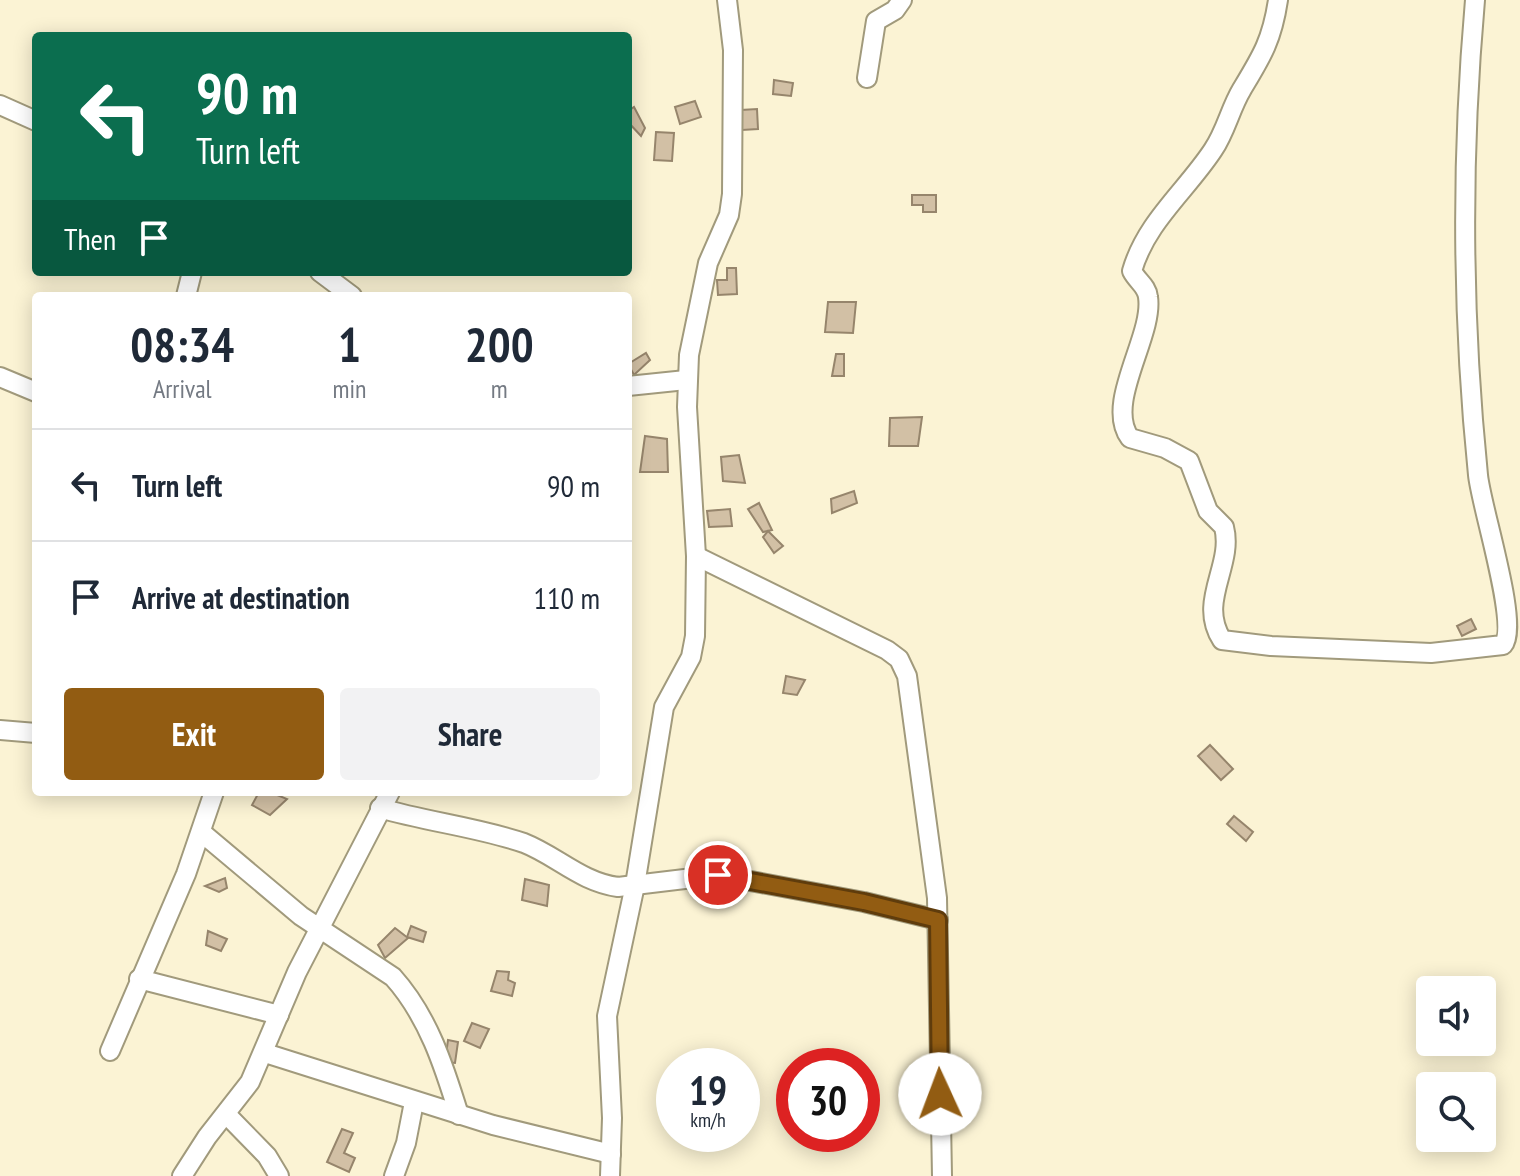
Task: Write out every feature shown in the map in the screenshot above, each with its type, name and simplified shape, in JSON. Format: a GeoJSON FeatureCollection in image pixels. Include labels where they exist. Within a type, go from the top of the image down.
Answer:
{"type":"FeatureCollection","features":[{"type":"Feature","properties":{"kind":"street"},"geometry":{"type":"LineString","coordinates":[[610,1176],[607,1016],[635,885],[664,707],[691,657],[695,636],[696,556],[686,380],[708,263],[729,215],[732,194],[733,41],[727,0]]}},
{"type":"Feature","properties":{"kind":"street"},"geometry":{"type":"LineString","coordinates":[[867,78],[876,21],[895,10],[902,0]]}},
{"type":"Feature","properties":{"kind":"street"},"geometry":{"type":"LineString","coordinates":[[1278,0],[1270,41],[1242,89],[1223,133],[1152,227],[1136,257],[1132,271],[1144,285],[1148,305],[1130,372],[1123,426],[1130,438],[1165,448],[1189,461],[1208,511],[1224,527],[1225,548],[1212,597],[1215,630],[1222,640],[1257,645],[1431,653],[1503,645],[1511,637],[1512,625],[1500,563],[1479,489],[1465,339],[1468,100],[1475,0]]}},
{"type":"Feature","properties":{"kind":"street"},"geometry":{"type":"LineString","coordinates":[[0,105],[32,119]]}},
{"type":"Feature","properties":{"kind":"street"},"geometry":{"type":"LineString","coordinates":[[325,276],[347,292]]}},
{"type":"Feature","properties":{"kind":"street"},"geometry":{"type":"LineString","coordinates":[[0,377],[32,390]]}},
{"type":"Feature","properties":{"kind":"street"},"geometry":{"type":"LineString","coordinates":[[632,386],[686,380]]}},
{"type":"Feature","properties":{"kind":"street"},"geometry":{"type":"LineString","coordinates":[[696,556],[843,627],[899,659],[907,676],[920,756],[938,920],[942,1176]]}},
{"type":"Feature","properties":{"kind":"street"},"geometry":{"type":"LineString","coordinates":[[0,730],[32,733]]}},
{"type":"Feature","properties":{"kind":"street"},"geometry":{"type":"LineString","coordinates":[[110,1051],[201,832],[213,796]]}},
{"type":"Feature","properties":{"kind":"street"},"geometry":{"type":"LineString","coordinates":[[182,1176],[201,1145],[250,1082],[279,1015],[388,796]]}},
{"type":"Feature","properties":{"kind":"street"},"geometry":{"type":"LineString","coordinates":[[380,808],[511,839],[543,851],[586,878],[604,885],[635,885],[718,875],[864,902],[938,920]]}},
{"type":"Feature","properties":{"kind":"street"},"geometry":{"type":"LineString","coordinates":[[201,832],[321,930],[380,966],[406,991],[437,1047],[459,1115]]}},
{"type":"Feature","properties":{"kind":"street"},"geometry":{"type":"LineString","coordinates":[[139,979],[279,1015]]}},
{"type":"Feature","properties":{"kind":"street"},"geometry":{"type":"LineString","coordinates":[[265,1053],[414,1102],[611,1154]]}},
{"type":"Feature","properties":{"kind":"street"},"geometry":{"type":"LineString","coordinates":[[394,1176],[406,1143],[414,1102]]}},
{"type":"Feature","properties":{"kind":"street"},"geometry":{"type":"LineString","coordinates":[[227,1115],[267,1156],[279,1176]]}},
{"type":"Feature","properties":{"kind":"building"},"geometry":{"type":"Polygon","coordinates":[[[774,80],[793,83],[791,96],[773,94],[774,80]]]}},
{"type":"Feature","properties":{"kind":"building"},"geometry":{"type":"Polygon","coordinates":[[[695,101],[701,117],[680,124],[675,107],[695,101]]]}},
{"type":"Feature","properties":{"kind":"building"},"geometry":{"type":"Polygon","coordinates":[[[634,107],[645,128],[641,136],[632,126],[634,107]]]}},
{"type":"Feature","properties":{"kind":"building"},"geometry":{"type":"Polygon","coordinates":[[[757,109],[758,129],[742,130],[741,110],[757,109]]]}},
{"type":"Feature","properties":{"kind":"building"},"geometry":{"type":"Polygon","coordinates":[[[656,132],[674,133],[672,161],[654,160],[656,132]]]}},
{"type":"Feature","properties":{"kind":"building"},"geometry":{"type":"Polygon","coordinates":[[[912,195],[936,195],[936,212],[923,212],[923,205],[912,205],[912,195]]]}},
{"type":"Feature","properties":{"kind":"building"},"geometry":{"type":"Polygon","coordinates":[[[727,268],[736,268],[737,294],[718,295],[717,280],[727,280],[727,268]]]}},
{"type":"Feature","properties":{"kind":"building"},"geometry":{"type":"Polygon","coordinates":[[[828,302],[856,302],[853,333],[825,332],[828,302]]]}},
{"type":"Feature","properties":{"kind":"building"},"geometry":{"type":"Polygon","coordinates":[[[646,353],[650,360],[634,375],[632,362],[646,353]]]}},
{"type":"Feature","properties":{"kind":"building"},"geometry":{"type":"Polygon","coordinates":[[[836,354],[844,354],[844,376],[832,376],[836,354]]]}},
{"type":"Feature","properties":{"kind":"building"},"geometry":{"type":"Polygon","coordinates":[[[922,417],[918,446],[889,446],[890,418],[922,417]]]}},
{"type":"Feature","properties":{"kind":"building"},"geometry":{"type":"Polygon","coordinates":[[[645,436],[667,439],[668,472],[640,472],[645,436]]]}},
{"type":"Feature","properties":{"kind":"building"},"geometry":{"type":"Polygon","coordinates":[[[739,455],[745,483],[723,481],[721,457],[739,455]]]}},
{"type":"Feature","properties":{"kind":"building"},"geometry":{"type":"Polygon","coordinates":[[[854,491],[857,503],[832,513],[831,499],[854,491]]]}},
{"type":"Feature","properties":{"kind":"building"},"geometry":{"type":"Polygon","coordinates":[[[759,503],[772,530],[763,532],[748,509],[759,503]]]}},
{"type":"Feature","properties":{"kind":"building"},"geometry":{"type":"Polygon","coordinates":[[[730,509],[732,526],[709,527],[707,511],[730,509]]]}},
{"type":"Feature","properties":{"kind":"building"},"geometry":{"type":"Polygon","coordinates":[[[768,531],[783,546],[774,553],[763,537],[768,531]]]}},
{"type":"Feature","properties":{"kind":"building"},"geometry":{"type":"Polygon","coordinates":[[[1471,619],[1476,629],[1462,636],[1457,626],[1471,619]]]}},
{"type":"Feature","properties":{"kind":"building"},"geometry":{"type":"Polygon","coordinates":[[[786,676],[805,680],[797,695],[783,693],[786,676]]]}},
{"type":"Feature","properties":{"kind":"building"},"geometry":{"type":"Polygon","coordinates":[[[1210,745],[1233,769],[1221,780],[1198,756],[1210,745]]]}},
{"type":"Feature","properties":{"kind":"building"},"geometry":{"type":"Polygon","coordinates":[[[257,796],[287,799],[270,815],[252,805],[257,796]]]}},
{"type":"Feature","properties":{"kind":"building"},"geometry":{"type":"Polygon","coordinates":[[[1234,816],[1253,832],[1246,841],[1227,824],[1234,816]]]}},
{"type":"Feature","properties":{"kind":"building"},"geometry":{"type":"Polygon","coordinates":[[[225,878],[227,888],[219,892],[205,886],[225,878]]]}},
{"type":"Feature","properties":{"kind":"building"},"geometry":{"type":"Polygon","coordinates":[[[525,879],[549,885],[547,906],[522,900],[525,879]]]}},
{"type":"Feature","properties":{"kind":"building"},"geometry":{"type":"Polygon","coordinates":[[[411,926],[426,932],[423,942],[407,937],[411,926]]]}},
{"type":"Feature","properties":{"kind":"building"},"geometry":{"type":"Polygon","coordinates":[[[395,928],[408,938],[385,958],[378,945],[395,928]]]}},
{"type":"Feature","properties":{"kind":"building"},"geometry":{"type":"Polygon","coordinates":[[[208,931],[227,939],[221,951],[206,945],[208,931]]]}},
{"type":"Feature","properties":{"kind":"building"},"geometry":{"type":"Polygon","coordinates":[[[497,971],[509,972],[508,980],[515,983],[512,996],[491,991],[497,971]]]}},
{"type":"Feature","properties":{"kind":"building"},"geometry":{"type":"Polygon","coordinates":[[[472,1023],[489,1029],[480,1048],[464,1041],[472,1023]]]}},
{"type":"Feature","properties":{"kind":"building"},"geometry":{"type":"Polygon","coordinates":[[[448,1040],[458,1042],[455,1063],[445,1062],[448,1040]]]}},
{"type":"Feature","properties":{"kind":"building"},"geometry":{"type":"Polygon","coordinates":[[[342,1129],[353,1133],[344,1153],[355,1158],[349,1172],[327,1162],[342,1129]]]}},
{"type":"Feature","properties":{"kind":"route"},"geometry":{"type":"LineString","coordinates":[[718,875],[864,902],[938,920],[940,1094]]}}]}
